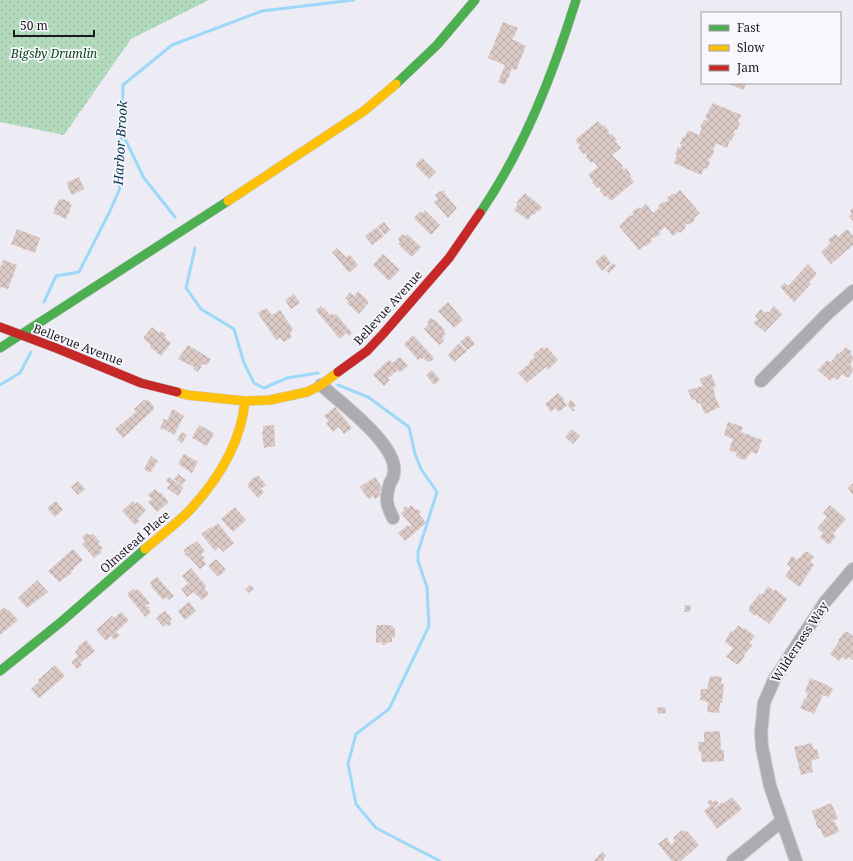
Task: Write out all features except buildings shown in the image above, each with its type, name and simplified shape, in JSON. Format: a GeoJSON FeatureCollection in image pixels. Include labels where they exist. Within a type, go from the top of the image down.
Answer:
{"type":"FeatureCollection","features":[{"type":"Feature","properties":{"kind":"street"},"geometry":{"type":"LineString","coordinates":[[0,348],[167,241],[364,111],[391,90],[432,52],[475,0]]}},
{"type":"Feature","properties":{"kind":"street","name":"Bellevue Avenue"},"geometry":{"type":"LineString","coordinates":[[0,327],[141,383],[187,395],[245,401],[270,400],[290,397],[320,386],[367,351],[383,334],[449,258],[491,197],[531,123],[562,42],[576,0]]}},
{"type":"Feature","properties":{"kind":"street"},"geometry":{"type":"LineString","coordinates":[[761,381],[827,314],[853,290]]}},
{"type":"Feature","properties":{"kind":"street"},"geometry":{"type":"LineString","coordinates":[[320,386],[365,423],[388,450],[393,462],[394,472],[386,498],[387,506],[393,518]]}},
{"type":"Feature","properties":{"kind":"street","name":"Olmstead Place"},"geometry":{"type":"LineString","coordinates":[[0,671],[123,570],[189,511],[229,457],[241,428],[245,412],[245,401]]}},
{"type":"Feature","properties":{"kind":"street","name":"Wilderness Way"},"geometry":{"type":"LineString","coordinates":[[796,861],[770,786],[762,747],[761,733],[764,704],[778,673],[825,602],[853,569]]}},
{"type":"Feature","properties":{"kind":"street"},"geometry":{"type":"LineString","coordinates":[[733,861],[782,821]]}},
{"type":"Feature","properties":{"kind":"green space","name":"Bigsby Drumlin"},"geometry":{"type":"Polygon","coordinates":[[[0,0],[209,0],[131,39],[64,135],[0,122],[0,0]]]}},
{"type":"Feature","properties":{"kind":"waterway","name":"Harbor Brook"},"geometry":{"type":"LineString","coordinates":[[44,302],[56,276],[79,272],[120,188],[117,163],[122,134],[123,85],[172,45],[262,11],[354,0]]}},
{"type":"Feature","properties":{"kind":"waterway"},"geometry":{"type":"LineString","coordinates":[[123,135],[144,178],[175,217]]}},
{"type":"Feature","properties":{"kind":"waterway"},"geometry":{"type":"LineString","coordinates":[[195,248],[186,288],[201,309],[234,329],[244,363],[254,383],[264,388],[287,378],[318,373]]}},
{"type":"Feature","properties":{"kind":"waterway","name":"Harbor Brook"},"geometry":{"type":"LineString","coordinates":[[0,385],[20,373],[31,352]]}},
{"type":"Feature","properties":{"kind":"waterway"},"geometry":{"type":"LineString","coordinates":[[338,385],[368,397],[409,427],[415,454],[421,469],[437,492],[418,552],[418,561],[427,587],[429,626],[389,709],[356,734],[348,764],[356,804],[376,828],[440,861]]}},
{"type":"Feature","properties":{"kind":"traffic: fast"},"geometry":{"type":"LineString","coordinates":[[396,84],[437,45],[475,0]]}},
{"type":"Feature","properties":{"kind":"traffic: fast"},"geometry":{"type":"LineString","coordinates":[[480,213],[496,189],[524,137],[547,83],[576,0]]}},
{"type":"Feature","properties":{"kind":"traffic: fast"},"geometry":{"type":"LineString","coordinates":[[0,348],[228,201]]}},
{"type":"Feature","properties":{"kind":"traffic: fast"},"geometry":{"type":"LineString","coordinates":[[0,671],[61,622],[145,549]]}},
{"type":"Feature","properties":{"kind":"traffic: slow"},"geometry":{"type":"LineString","coordinates":[[228,201],[364,111],[396,84]]}},
{"type":"Feature","properties":{"kind":"traffic: slow"},"geometry":{"type":"LineString","coordinates":[[177,392],[187,395],[245,401],[270,400],[307,392],[321,385],[338,372]]}},
{"type":"Feature","properties":{"kind":"traffic: slow"},"geometry":{"type":"LineString","coordinates":[[145,549],[189,511],[200,499],[218,474],[239,432],[245,401]]}},
{"type":"Feature","properties":{"kind":"traffic: jam"},"geometry":{"type":"LineString","coordinates":[[338,372],[367,351],[383,334],[449,258],[480,213]]}},
{"type":"Feature","properties":{"kind":"traffic: jam"},"geometry":{"type":"LineString","coordinates":[[0,327],[141,383],[177,392]]}}]}
